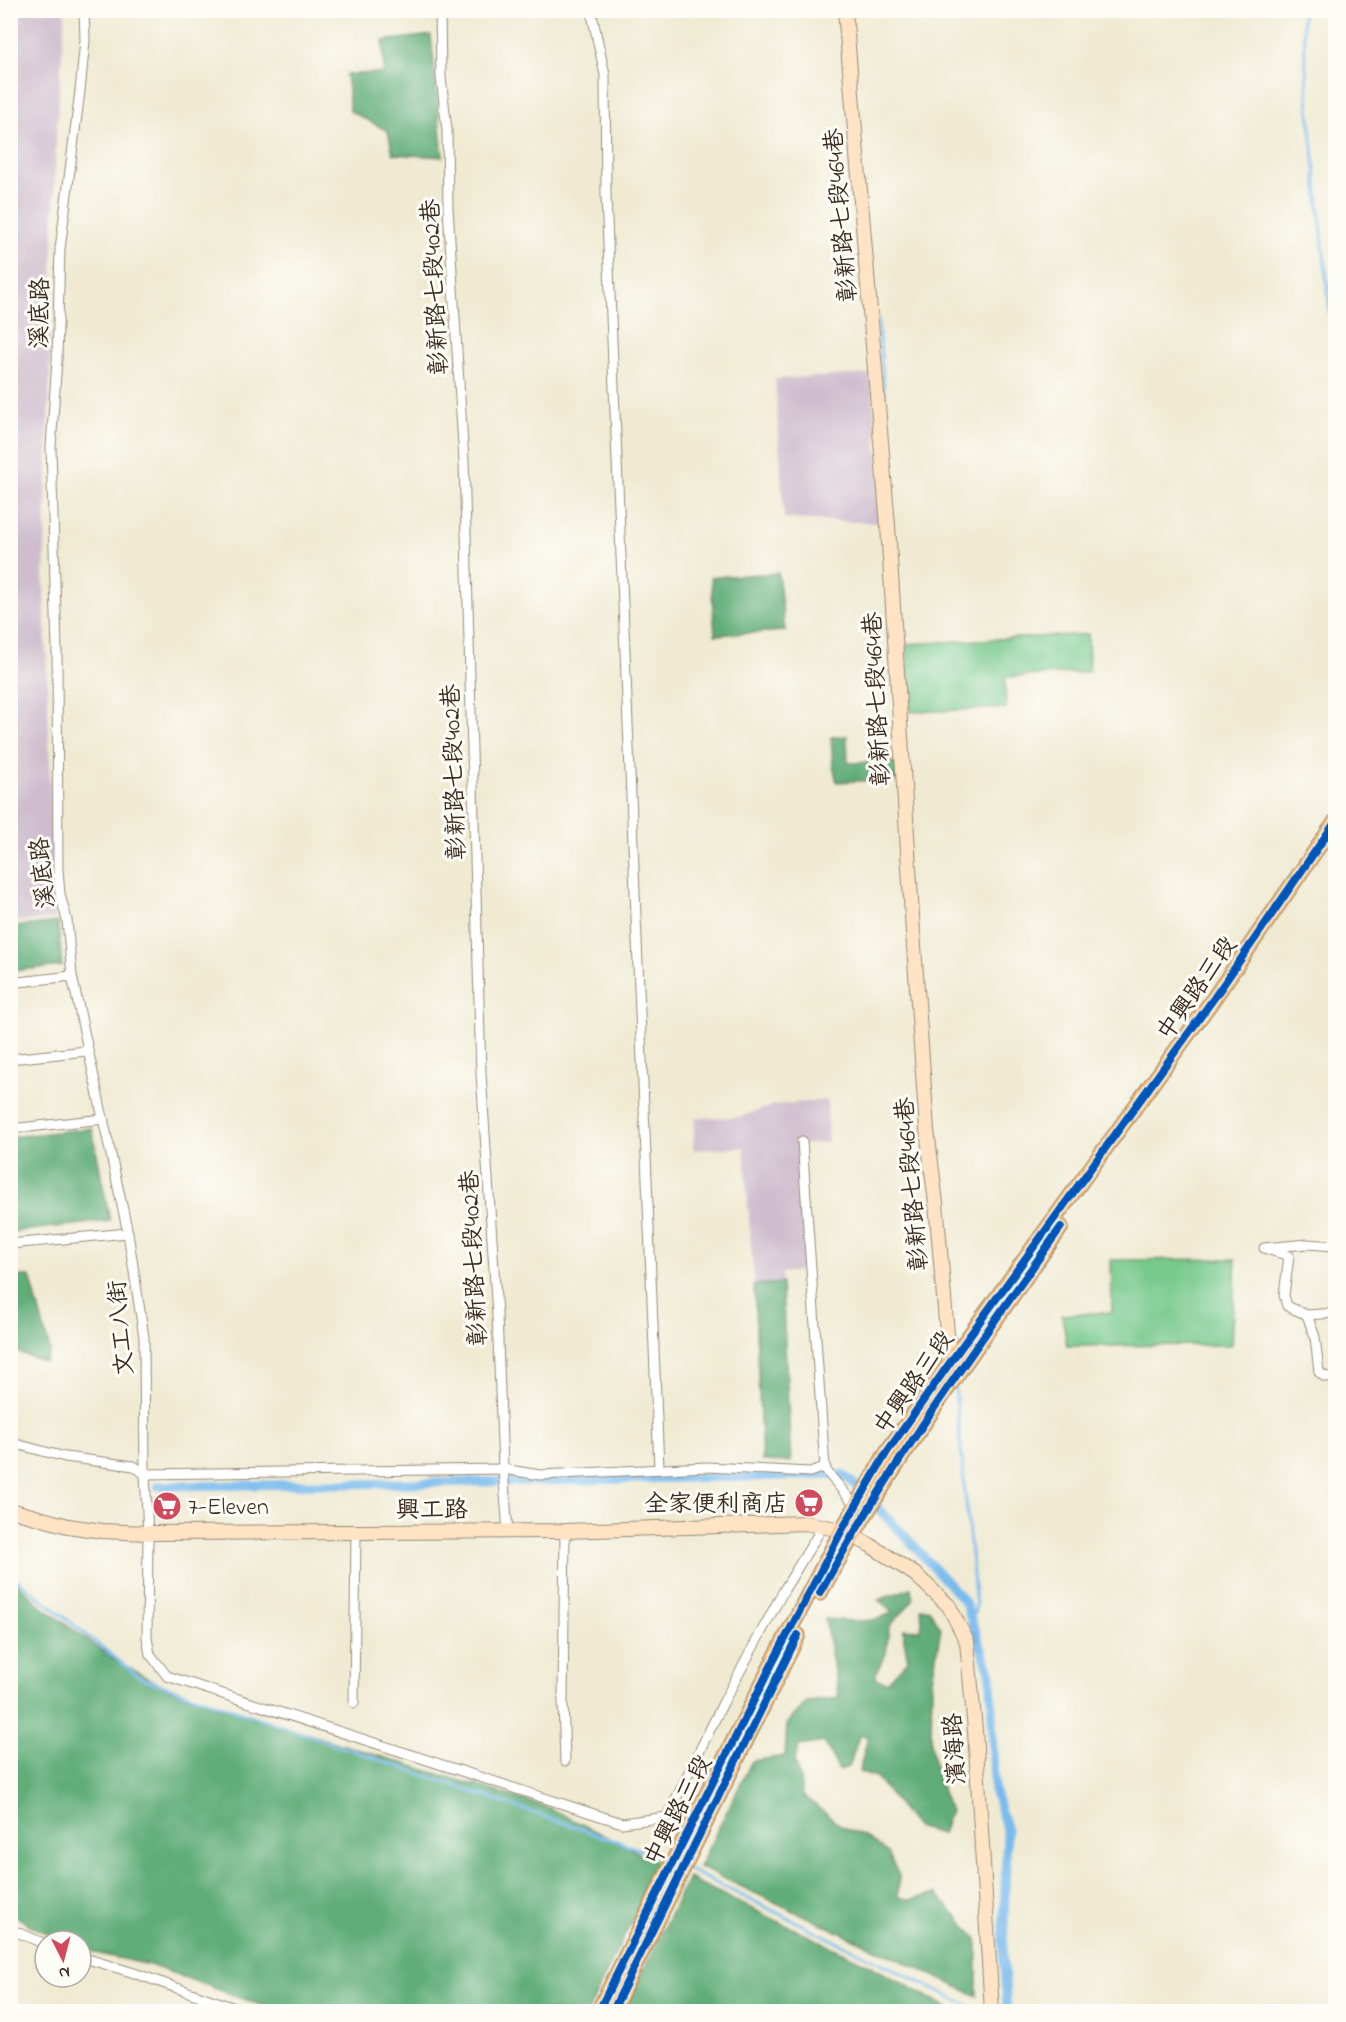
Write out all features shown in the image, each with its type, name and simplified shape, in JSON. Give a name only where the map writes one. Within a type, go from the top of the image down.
[{"type":"main road","name":"中興路三段","points":[[612,2012],[811,1610],[847,1533],[856,1507],[888,1452],[1214,998],[1335,822]]},
{"type":"main road","name":"中興路三段","points":[[856,1507],[951,1384],[1335,838]]},
{"type":"main road","name":"中興路三段","points":[[598,2012],[773,1662],[847,1533]]},
{"type":"street","name":"溪底路","points":[[72,976],[67,920],[60,894],[58,870],[57,650],[51,447],[57,360],[60,249],[80,91],[85,40],[84,10]]},
{"type":"street","name":"彰新路七段402巷","points":[[440,10],[441,77],[447,130],[448,208],[464,461],[481,1074],[497,1314],[503,1470],[508,1532]]},
{"type":"street","points":[[591,10],[605,75],[606,196],[659,1468]]},
{"type":"street","name":"彰新路七段464巷","points":[[845,10],[888,526],[926,1118],[936,1203],[951,1384]]},
{"type":"street","points":[[10,983],[72,976]]},
{"type":"street","name":"文工八街","points":[[72,976],[128,1233],[144,1337],[148,1533],[147,1638],[150,1654],[167,1676],[622,1823],[668,1817],[724,1701],[784,1590],[823,1526]]},
{"type":"street","points":[[10,1059],[87,1051]]},
{"type":"street","points":[[10,1129],[104,1119]]},
{"type":"street","points":[[802,1141],[827,1470],[856,1507]]},
{"type":"street","points":[[10,1244],[128,1233]]},
{"type":"street","points":[[1335,1246],[1307,1244],[1264,1248],[1289,1256],[1284,1295],[1287,1306],[1307,1316],[1335,1313]]},
{"type":"street","points":[[1307,1316],[1315,1336],[1319,1372],[1325,1377],[1335,1376]]},
{"type":"street","points":[[10,1441],[65,1457],[134,1466],[146,1474],[503,1470],[540,1476],[706,1467],[810,1472],[827,1470]]},
{"type":"street","name":"興工路","points":[[10,1510],[68,1526],[102,1531],[148,1533],[508,1532],[794,1523],[823,1526],[847,1533]]},
{"type":"street","points":[[565,1531],[563,1700],[565,1761]]},
{"type":"street","points":[[354,1703],[356,1532]]},
{"type":"street","name":"濱海路","points":[[847,1533],[916,1575],[936,1592],[949,1606],[967,1642],[975,1730],[992,2012]]},
{"type":"street","points":[[10,1929],[33,1939]]},
{"type":"street","points":[[93,1961],[246,2012]]},
{"type":"shaded area","points":[[11,11],[65,11],[56,137],[44,586],[55,919],[11,922]]},
{"type":"shaded area","points":[[871,374],[884,523],[784,519],[775,379]]},
{"type":"shaded area","points":[[827,1100],[828,1142],[799,1145],[806,1270],[782,1273],[782,1283],[754,1285],[744,1147],[693,1150],[695,1118],[741,1117],[773,1105]]},
{"type":"green space","points":[[431,35],[443,157],[393,154],[388,131],[350,111],[346,74],[384,73],[383,41]]},
{"type":"green space","points":[[778,573],[785,631],[715,635],[711,577]]},
{"type":"green space","points":[[1088,634],[1089,672],[1005,677],[1006,708],[911,712],[907,644]]},
{"type":"green space","points":[[847,736],[848,763],[897,762],[899,779],[837,782],[833,766],[831,737]]},
{"type":"green space","points":[[58,922],[62,966],[11,971],[11,927]]},
{"type":"green space","points":[[92,1128],[110,1221],[11,1232],[11,1137]]},
{"type":"green space","points":[[1236,1259],[1231,1345],[1067,1346],[1062,1315],[1112,1312],[1111,1260]]},
{"type":"green space","points":[[11,1276],[30,1276],[50,1351],[45,1362],[11,1350]]},
{"type":"green space","points":[[782,1283],[791,1462],[762,1461],[754,1285]]},
{"type":"green space","points":[[11,1577],[41,1606],[115,1660],[166,1688],[291,1729],[547,1807],[660,1863],[588,2011],[277,2011],[150,1965],[93,1951],[93,1929],[38,1929],[11,1913]]},
{"type":"green space","points":[[911,1588],[913,1600],[889,1627],[886,1653],[876,1673],[876,1679],[887,1682],[908,1660],[904,1629],[920,1630],[921,1608],[929,1609],[941,1628],[932,1680],[931,1745],[936,1773],[950,1811],[942,1834],[916,1827],[876,1777],[859,1772],[868,1736],[859,1736],[849,1767],[839,1770],[824,1742],[799,1746],[794,1761],[802,1795],[843,1827],[866,1837],[888,1853],[899,1876],[898,1897],[910,1900],[936,1893],[977,1939],[977,1996],[699,1867],[752,1761],[785,1756],[787,1723],[807,1702],[839,1698],[825,1619],[860,1621],[877,1619],[893,1611],[878,1600]]},
{"type":"green space","points":[[688,1878],[867,1964],[954,2011],[623,2011]]},
{"type":"waterway","points":[[1302,10],[1309,110],[1336,369]]},
{"type":"waterway","points":[[878,320],[890,469]]},
{"type":"waterway","points":[[933,1119],[934,1133]]},
{"type":"waterway","points":[[955,1388],[976,1606],[972,1622]]},
{"type":"waterway","points":[[158,1486],[842,1475],[850,1480],[907,1538],[965,1602],[991,1675],[994,1790],[1007,1830],[1003,1951],[1007,2012]]},
{"type":"waterway","points":[[10,1574],[139,1677],[667,1860]]},
{"type":"waterway","points":[[687,1869],[982,2012]]},
{"type":"cycle path","points":[[598,2012],[773,1662],[842,1530],[887,1452],[1214,998],[1336,821]]},
{"type":"cycle path","points":[[820,1593],[875,1498],[905,1452],[1061,1227]]},
{"type":"cycle path","points":[[612,2012],[798,1635]]},
{"type":"place","name":"全家便利商店","points":[[809,1503]]},
{"type":"place","name":"7-Eleven","points":[[167,1506]]}]
